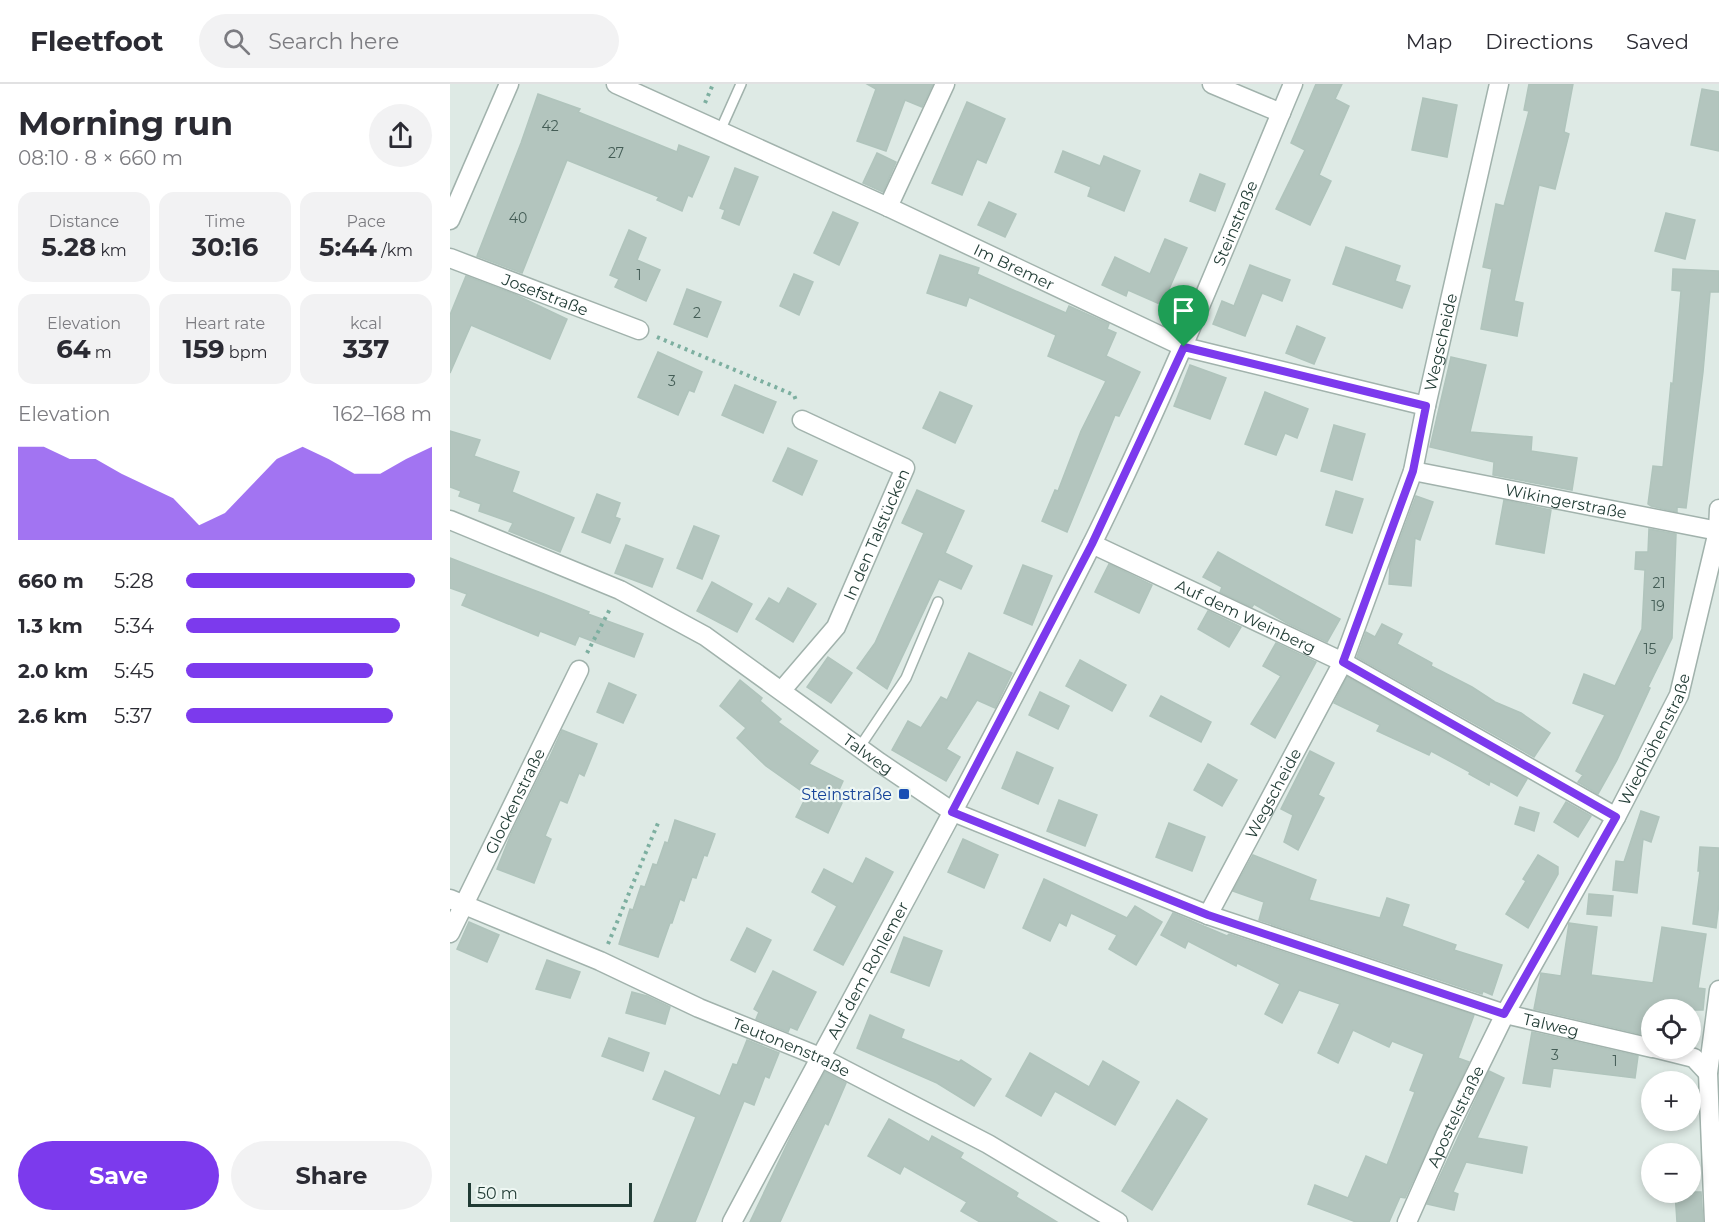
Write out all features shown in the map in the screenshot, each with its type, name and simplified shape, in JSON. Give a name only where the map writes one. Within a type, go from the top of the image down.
[{"type":"street","points":[[450,220],[509,84]]},
{"type":"street","name":"Im Bremer","points":[[616,84],[888,207],[1184,347],[1426,406]]},
{"type":"street","points":[[888,207],[945,84]]},
{"type":"street","points":[[1212,84],[1281,113]]},
{"type":"street","name":"Steinstraße","points":[[952,812],[1092,544],[1184,347],[1293,84]]},
{"type":"street","name":"Wegscheide","points":[[1208,915],[1343,662],[1413,471],[1499,84]]},
{"type":"street","name":"Josefstraße","points":[[450,258],[639,330]]},
{"type":"street","name":"In den Talstücken","points":[[782,690],[836,627],[904,468],[802,420]]},
{"type":"street","name":"Wikingerstraße","points":[[1413,471],[1719,532]]},
{"type":"street","name":"Wiedhöhenstraße","points":[[1504,1014],[1616,817],[1679,695],[1719,532],[1719,509]]},
{"type":"street","name":"Talweg","points":[[450,520],[620,590],[705,636],[859,748],[952,812],[1208,915],[1504,1014],[1641,1045]]},
{"type":"street","name":"Auf dem Weinberg","points":[[1092,544],[1343,662],[1616,817]]},
{"type":"street","name":"Glockenstraße","points":[[450,933],[456,902],[579,670]]},
{"type":"street","name":"Auf dem Rohlemer","points":[[732,1222],[952,812]]},
{"type":"street","name":"Teutonenstraße","points":[[456,902],[600,961],[699,1008],[820,1057],[988,1144],[1118,1222]]},
{"type":"street","points":[[1714,1222],[1708,1073],[1719,990]]},
{"type":"street","name":"Apostelstraße","points":[[1407,1222],[1446,1134],[1504,1014]]},
{"type":"street","name":"Talweg","points":[[1695,1059],[1708,1073]]},
{"type":"lane","points":[[720,131],[741,84]]},
{"type":"lane","points":[[859,748],[906,678],[938,602]]},
{"type":"path","points":[[639,330],[794,395],[802,420]]},
{"type":"path","points":[[579,670],[620,590]]},
{"type":"path","points":[[600,961],[658,823]]},
{"type":"building","points":[[867,84],[933,84],[922,107],[905,100],[886,151],[857,141],[876,89]]},
{"type":"building","points":[[1316,84],[1342,84],[1335,99],[1349,106],[1319,175],[1331,181],[1310,225],[1276,209],[1305,150],[1291,143]]},
{"type":"building","points":[[1529,84],[1573,84],[1564,132],[1569,134],[1555,189],[1539,185],[1514,301],[1523,303],[1517,336],[1481,329],[1492,269],[1483,267],[1496,204],[1504,206],[1529,111],[1524,110]]},
{"type":"building","points":[[1702,89],[1719,92],[1719,151],[1691,145]]},
{"type":"building","points":[[538,94],[580,109],[578,112],[677,152],[679,145],[709,157],[692,197],[688,195],[682,211],[657,200],[659,197],[567,160],[522,273],[477,256]]},
{"type":"building","points":[[1423,98],[1457,105],[1447,157],[1412,150]]},
{"type":"building","points":[[967,102],[1005,119],[986,163],[977,159],[962,195],[932,183]]},
{"type":"building","points":[[1063,151],[1100,166],[1104,156],[1140,171],[1124,211],[1088,196],[1091,187],[1055,172]]},
{"type":"building","points":[[877,153],[896,162],[883,192],[863,183]]},
{"type":"building","points":[[735,168],[758,177],[739,225],[722,218],[725,210],[720,208]]},
{"type":"building","points":[[1200,174],[1225,184],[1215,211],[1190,201]]},
{"type":"building","points":[[989,202],[1016,214],[1005,237],[978,225]]},
{"type":"building","points":[[833,212],[858,223],[839,265],[814,253]]},
{"type":"building","points":[[1666,213],[1695,220],[1685,259],[1655,251]]},
{"type":"building","points":[[629,230],[646,238],[637,260],[660,270],[646,301],[615,287],[619,279],[610,275]]},
{"type":"building","points":[[1165,239],[1187,248],[1162,305],[1128,290],[1126,296],[1102,285],[1115,257],[1150,274]]},
{"type":"building","points":[[1346,247],[1400,266],[1395,281],[1410,286],[1402,308],[1333,284]]},
{"type":"building","points":[[940,255],[979,268],[977,274],[1066,313],[1069,306],[1109,324],[1107,329],[1116,333],[1106,356],[1140,372],[1119,416],[1115,415],[1067,532],[1042,521],[1055,490],[1058,491],[1081,431],[1106,381],[1048,356],[1056,335],[969,297],[966,306],[927,293]]},
{"type":"building","points":[[1250,265],[1290,280],[1282,301],[1262,293],[1245,336],[1213,324],[1222,301],[1234,306]]},
{"type":"building","points":[[1673,269],[1719,271],[1719,292],[1710,292],[1703,372],[1686,508],[1677,507],[1677,512],[1648,504],[1653,466],[1663,467],[1671,383],[1673,384],[1681,291],[1672,290]]},
{"type":"building","points":[[794,274],[813,282],[799,315],[780,306]]},
{"type":"building","points":[[466,276],[514,294],[567,319],[550,359],[471,325],[450,373],[450,315]]},
{"type":"building","points":[[687,289],[721,302],[707,337],[674,324]]},
{"type":"building","points":[[1297,326],[1325,338],[1314,364],[1286,353]]},
{"type":"building","points":[[658,352],[702,372],[694,392],[689,390],[678,415],[638,397]]},
{"type":"building","points":[[1451,357],[1486,365],[1470,432],[1532,437],[1531,451],[1577,458],[1572,490],[1493,475],[1494,462],[1430,447]]},
{"type":"building","points":[[1190,365],[1226,378],[1210,419],[1174,406]]},
{"type":"building","points":[[735,385],[776,402],[763,433],[722,415]]},
{"type":"building","points":[[940,392],[972,406],[955,443],[923,428]]},
{"type":"building","points":[[1265,392],[1308,409],[1297,438],[1285,433],[1276,455],[1245,444]]},
{"type":"building","points":[[1334,425],[1365,434],[1352,480],[1321,471]]},
{"type":"building","points":[[450,431],[480,440],[474,456],[519,472],[512,492],[574,518],[560,552],[509,531],[513,523],[479,511],[481,504],[459,496],[461,491],[450,487]]},
{"type":"building","points":[[788,448],[817,461],[802,495],[773,481]]},
{"type":"building","points":[[917,490],[964,511],[945,553],[972,566],[961,589],[939,579],[887,689],[857,668],[875,643],[924,533],[902,523]]},
{"type":"building","points":[[1336,491],[1363,499],[1352,533],[1326,525]]},
{"type":"building","points":[[597,494],[620,503],[615,517],[620,519],[610,543],[582,532]]},
{"type":"building","points":[[1416,496],[1433,502],[1420,540],[1415,538],[1411,586],[1389,584],[1390,566]]},
{"type":"building","points":[[1504,500],[1551,510],[1544,553],[1496,544]]},
{"type":"building","points":[[694,526],[719,536],[702,579],[677,568]]},
{"type":"building","points":[[1649,529],[1676,534],[1672,638],[1617,760],[1598,794],[1578,782],[1583,775],[1576,771],[1605,715],[1573,703],[1584,674],[1615,686],[1642,629],[1645,570],[1635,569],[1636,552],[1648,552]]},
{"type":"building","points":[[626,545],[663,559],[652,587],[615,573]]},
{"type":"building","points":[[1218,552],[1340,619],[1327,642],[1254,604],[1252,607],[1220,592],[1222,587],[1203,577]]},
{"type":"building","points":[[450,558],[643,634],[634,657],[579,636],[575,645],[540,631],[538,636],[462,605],[467,594],[450,588]]},
{"type":"building","points":[[1109,564],[1152,585],[1139,613],[1095,592]]},
{"type":"building","points":[[1023,565],[1052,576],[1032,625],[1004,613]]},
{"type":"building","points":[[712,582],[752,604],[737,632],[697,611]]},
{"type":"building","points":[[788,588],[816,604],[793,642],[756,619],[769,598],[779,604]]},
{"type":"building","points":[[1208,611],[1241,627],[1229,647],[1198,629]]},
{"type":"building","points":[[1382,624],[1402,634],[1397,644],[1495,702],[1521,713],[1550,733],[1534,757],[1357,657],[1366,632],[1375,637]]},
{"type":"building","points":[[1276,643],[1316,662],[1275,738],[1251,724],[1281,676],[1263,666]]},
{"type":"building","points":[[969,653],[1012,673],[995,708],[977,700],[946,749],[960,757],[946,781],[892,750],[908,721],[921,728],[941,697],[947,700]]},
{"type":"building","points":[[828,657],[852,673],[831,703],[807,687]]},
{"type":"building","points":[[1080,660],[1126,685],[1112,711],[1066,686]]},
{"type":"building","points":[[1347,677],[1527,779],[1517,796],[1490,781],[1489,785],[1431,751],[1429,755],[1377,731],[1380,725],[1334,703]]},
{"type":"building","points":[[740,680],[762,698],[760,701],[781,719],[778,722],[818,751],[809,764],[843,781],[835,799],[842,803],[828,833],[796,817],[807,795],[766,766],[737,738],[746,728],[720,706]]},
{"type":"building","points":[[609,683],[636,695],[623,723],[597,712]]},
{"type":"building","points":[[1040,692],[1069,706],[1058,729],[1029,715]]},
{"type":"building","points":[[1161,696],[1211,722],[1201,742],[1150,716]]},
{"type":"building","points":[[562,730],[597,744],[584,776],[579,773],[567,803],[560,800],[545,836],[551,839],[534,883],[497,869],[511,834]]},
{"type":"building","points":[[1310,751],[1334,763],[1318,795],[1324,798],[1298,850],[1284,842],[1293,815],[1281,809]]},
{"type":"building","points":[[1017,752],[1053,768],[1038,804],[1002,788]]},
{"type":"building","points":[[1208,764],[1237,780],[1222,806],[1194,790]]},
{"type":"building","points":[[1059,800],[1097,815],[1085,846],[1047,831]]},
{"type":"building","points":[[1566,802],[1591,816],[1578,837],[1554,822]]},
{"type":"building","points":[[1520,807],[1539,813],[1534,831],[1515,824]]},
{"type":"building","points":[[1641,811],[1659,817],[1651,842],[1643,839],[1637,893],[1613,890],[1616,861],[1624,862]]},
{"type":"building","points":[[675,820],[715,834],[696,878],[692,877],[684,901],[680,899],[658,957],[619,944],[630,909],[633,910],[641,886],[645,887],[653,864],[657,865],[665,842],[668,843]]},
{"type":"building","points":[[1169,823],[1205,837],[1192,871],[1156,857]]},
{"type":"building","points":[[963,839],[998,855],[984,888],[948,872]]},
{"type":"building","points":[[1700,847],[1719,848],[1719,903],[1716,928],[1693,924],[1700,871],[1698,871]]},
{"type":"building","points":[[1253,855],[1316,880],[1309,900],[1380,918],[1387,898],[1409,905],[1402,926],[1456,945],[1454,950],[1502,965],[1492,995],[1483,991],[1482,994],[1259,920],[1264,902],[1233,891]]},
{"type":"building","points":[[1538,855],[1558,867],[1558,874],[1528,928],[1506,914],[1526,881],[1523,879]]},
{"type":"building","points":[[866,858],[893,872],[843,965],[814,950],[837,906],[812,892],[824,869],[853,884]]},
{"type":"building","points":[[1044,879],[1127,918],[1135,906],[1162,922],[1136,965],[1109,949],[1117,935],[1071,913],[1066,926],[1059,922],[1050,941],[1023,928]]},
{"type":"building","points":[[1589,894],[1613,896],[1611,916],[1587,914]]},
{"type":"building","points":[[1173,913],[1227,936],[1229,934],[1474,1015],[1458,1058],[1469,1062],[1405,1198],[1400,1197],[1389,1222],[1356,1222],[1308,1204],[1315,1185],[1348,1198],[1366,1156],[1387,1165],[1415,1092],[1410,1090],[1424,1054],[1392,1041],[1389,1047],[1353,1030],[1338,1063],[1318,1053],[1340,1004],[1299,990],[1282,1023],[1265,1014],[1280,984],[1237,963],[1236,966],[1188,941],[1185,948],[1161,935]]},
{"type":"building","points":[[469,922],[499,935],[487,962],[457,949]]},
{"type":"building","points":[[1569,923],[1597,927],[1591,975],[1653,983],[1662,927],[1706,934],[1698,988],[1705,989],[1703,1010],[1701,1010],[1701,999],[1641,999],[1641,1034],[1534,1009],[1541,973],[1561,976]]},
{"type":"building","points":[[747,928],[771,940],[755,972],[731,960]]},
{"type":"building","points":[[904,937],[942,951],[929,986],[891,972]]},
{"type":"building","points":[[547,960],[580,972],[570,998],[536,989]]},
{"type":"building","points":[[773,971],[816,992],[797,1030],[790,1027],[788,1032],[756,1019],[759,1012],[754,1009]]},
{"type":"building","points":[[632,992],[670,1007],[665,1024],[626,1013]]},
{"type":"building","points":[[870,1015],[904,1030],[901,1038],[959,1062],[961,1060],[991,1079],[974,1106],[937,1083],[857,1048]]},
{"type":"building","points":[[1532,1032],[1638,1056],[1635,1078],[1553,1068],[1550,1087],[1523,1083]]},
{"type":"building","points":[[609,1038],[649,1053],[643,1071],[602,1056]]},
{"type":"building","points":[[747,1040],[779,1053],[769,1078],[765,1076],[754,1105],[744,1101],[695,1222],[654,1222],[696,1117],[653,1099],[665,1071],[720,1096],[733,1064],[737,1065]]},
{"type":"building","points":[[1030,1053],[1089,1087],[1103,1061],[1139,1082],[1115,1125],[1055,1091],[1041,1116],[1006,1096]]},
{"type":"building","points":[[1489,1071],[1504,1078],[1477,1138],[1527,1147],[1522,1173],[1466,1162],[1453,1192],[1458,1194],[1454,1210],[1427,1204]]},
{"type":"building","points":[[825,1072],[846,1083],[828,1125],[825,1123],[780,1222],[750,1222],[791,1136]]},
{"type":"building","points":[[1177,1100],[1207,1119],[1152,1210],[1122,1191]]},
{"type":"building","points":[[889,1119],[929,1142],[932,1136],[963,1153],[960,1158],[1018,1193],[1016,1197],[1057,1222],[980,1222],[961,1211],[967,1202],[904,1166],[900,1174],[868,1156]]},
{"type":"building","points":[[1701,1192],[1703,1222],[1677,1222],[1676,1203],[1701,1203]]},
{"type":"place","name":"Steinstraße","points":[[904,794]]},
{"type":"route","points":[[1184,347],[1426,406],[1413,471],[1343,662],[1616,817],[1504,1014],[1208,915],[952,812],[1092,544],[1184,347]]}]
